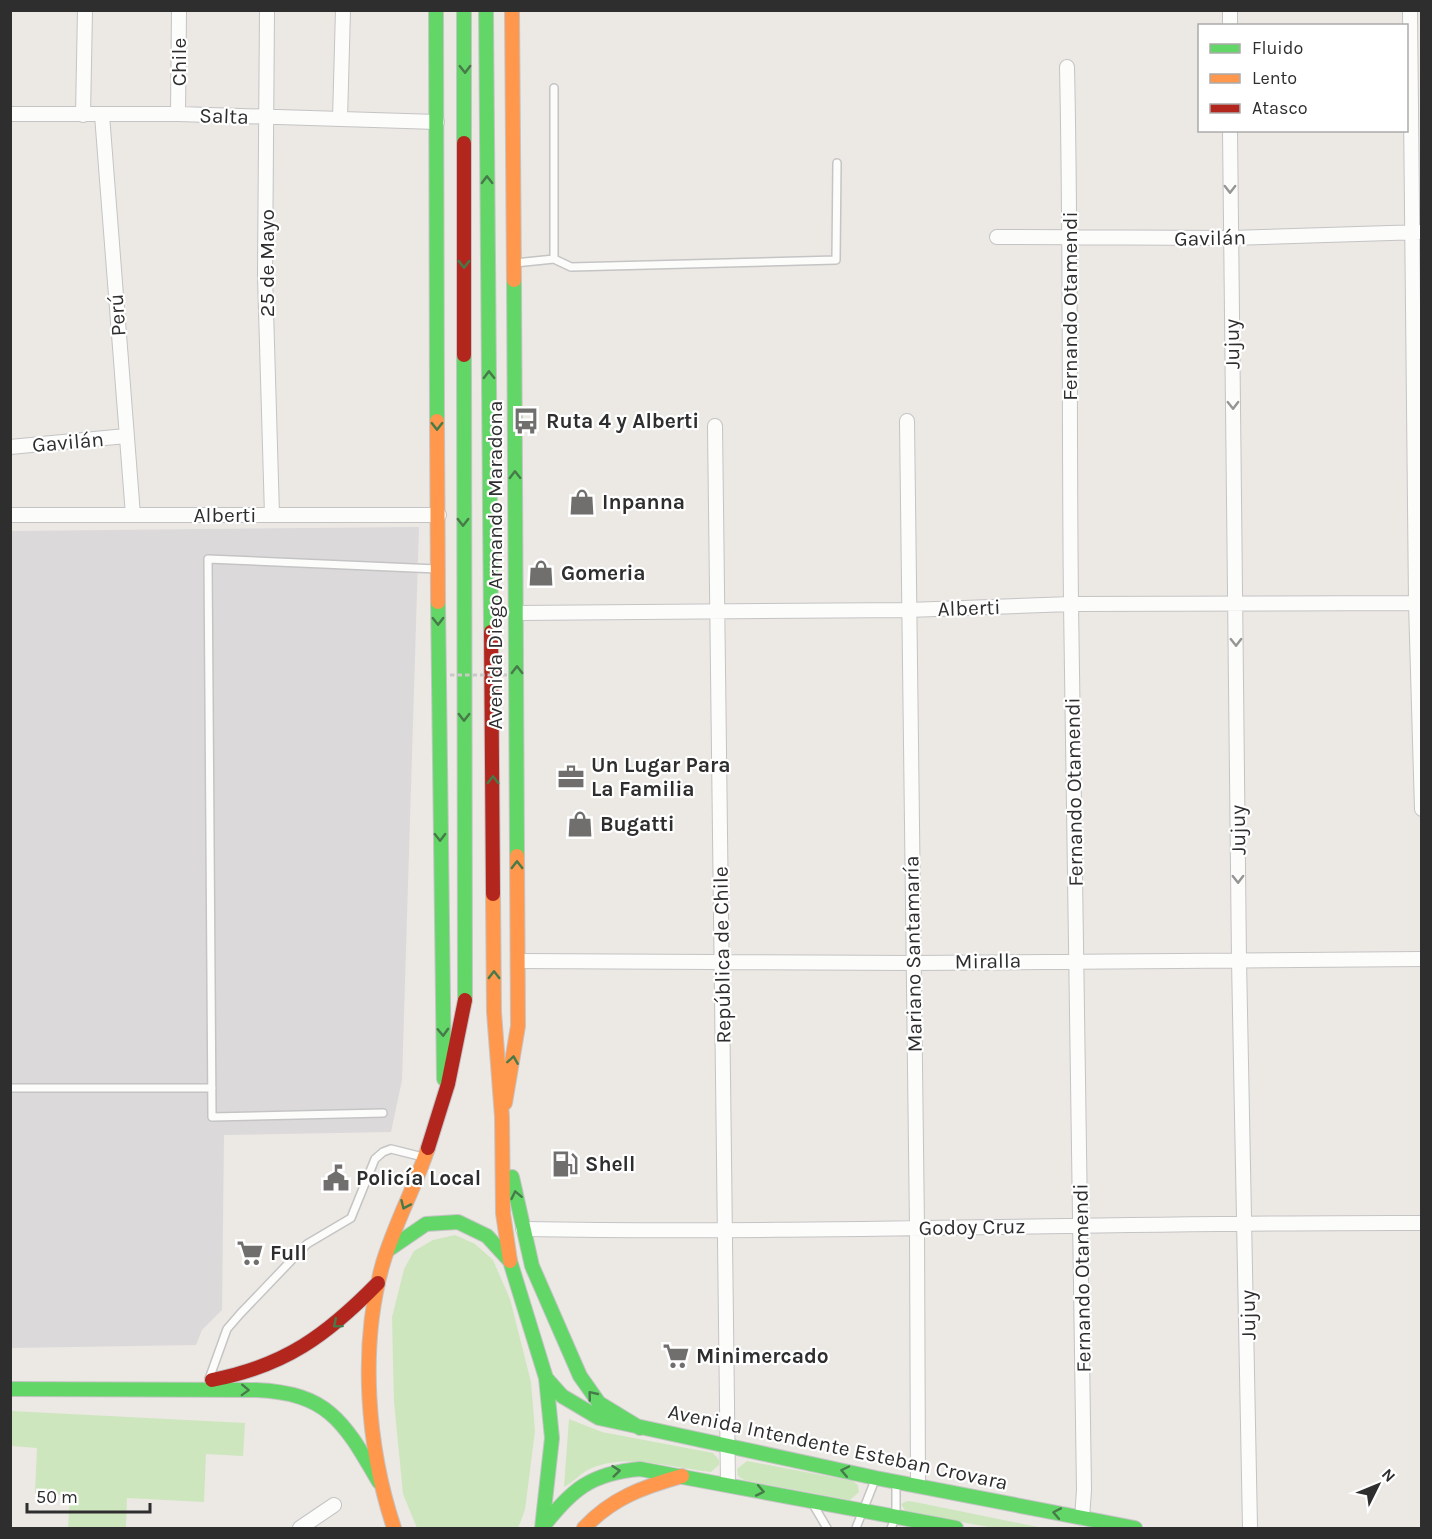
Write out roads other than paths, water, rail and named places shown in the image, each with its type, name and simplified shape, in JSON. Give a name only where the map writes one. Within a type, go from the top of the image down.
[{"type":"main road","name":"Avenida Diego Armando Maradona","points":[[436,10],[438,569],[445,1090]]},
{"type":"main road","name":"Avenida Diego Armando Maradona","points":[[378,1282],[388,1250],[425,1157],[445,1090],[465,1005],[462,510],[464,10]]},
{"type":"main road","name":"Avenida Diego Armando Maradona","points":[[486,10],[494,1012],[502,1117],[503,1213],[510,1261],[546,1378],[552,1438],[542,1528]]},
{"type":"main road","name":"Avenida Diego Armando Maradona","points":[[502,1117],[518,1026],[512,10]]},
{"type":"main road","points":[[502,1132],[523,1229],[537,1279],[580,1376],[599,1403],[640,1428]]},
{"type":"main road","points":[[388,1250],[426,1224],[458,1222],[487,1236],[510,1261]]},
{"type":"main road","points":[[165,1388],[236,1377],[265,1368],[294,1354],[322,1337],[344,1319],[378,1282]]},
{"type":"main road","points":[[378,1282],[372,1372],[380,1484],[394,1528]]},
{"type":"main road","name":"Avenida Intendente Esteban Crovara","points":[[546,1378],[562,1396],[582,1410],[599,1418],[876,1478],[1135,1528]]},
{"type":"main road","points":[[10,1389],[165,1388],[283,1391],[314,1401],[347,1431],[380,1484]]},
{"type":"main road","points":[[542,1528],[566,1500],[586,1482],[603,1473],[640,1469],[864,1511],[894,1523],[956,1528]]},
{"type":"main road","points":[[585,1528],[598,1512],[620,1495],[682,1476]]},
{"type":"street","points":[[83,115],[85,10]]},
{"type":"street","name":"Chile","points":[[178,114],[179,10]]},
{"type":"street","name":"25 de Mayo","points":[[267,10],[268,117],[265,276],[272,515]]},
{"type":"street","points":[[340,119],[343,10]]},
{"type":"street","points":[[1410,10],[1418,232],[1422,808]]},
{"type":"street","name":"Fernando Otamendi","points":[[1067,67],[1071,238],[1071,604],[1082,1225],[1084,1490],[1082,1518]]},
{"type":"street","name":"Salta","points":[[10,114],[178,114],[437,122]]},
{"type":"street","name":"Perú","points":[[102,115],[133,515]]},
{"type":"street","name":"Jujuy","points":[[1230,132],[1239,960],[1246,1222],[1250,1528]]},
{"type":"street","name":"Gavilán","points":[[998,237],[1230,238],[1418,232]]},
{"type":"street","name":"Mariano Santamaría","points":[[907,421],[918,1228],[918,1486]]},
{"type":"street","name":"República de Chile","points":[[715,426],[728,1485]]},
{"type":"street","name":"Gavilán","points":[[10,447],[126,436]]},
{"type":"street","name":"Alberti","points":[[10,515],[439,516]]},
{"type":"street","name":"Alberti","points":[[516,613],[908,610],[1071,604],[1419,603]]},
{"type":"street","name":"Miralla","points":[[518,961],[913,963],[1422,959]]},
{"type":"street","name":"Godoy Cruz","points":[[523,1229],[724,1232],[1246,1222],[1422,1223]]},
{"type":"street","points":[[300,1528],[334,1505]]},
{"type":"lane","points":[[554,88],[554,259]]},
{"type":"lane","points":[[515,263],[554,259],[571,267],[836,260],[837,163]]},
{"type":"lane","points":[[383,1113],[212,1117],[208,559],[438,569]]},
{"type":"lane","points":[[10,1088],[212,1088]]},
{"type":"lane","points":[[208,1381],[227,1329],[307,1244],[351,1218],[375,1159],[391,1149],[425,1157]]},
{"type":"lane","points":[[856,1528],[876,1478]]},
{"type":"lane","points":[[894,1523],[896,1482]]},
{"type":"lane","points":[[811,1501],[827,1528]]},
{"type":"place","name":"Ruta 4 y Alberti","points":[[526,421]]},
{"type":"place","name":"Inpanna","points":[[582,502]]},
{"type":"place","name":"Gomeria","points":[[541,573]]},
{"type":"place","name":"Un Lugar Para La Familia","points":[[571,777]]},
{"type":"place","name":"Bugatti","points":[[580,824]]},
{"type":"place","name":"Shell","points":[[565,1164]]},
{"type":"place","name":"Policía Local","points":[[336,1178]]},
{"type":"place","name":"Full","points":[[250,1253]]},
{"type":"place","name":"Minimercado","points":[[676,1356]]}]
